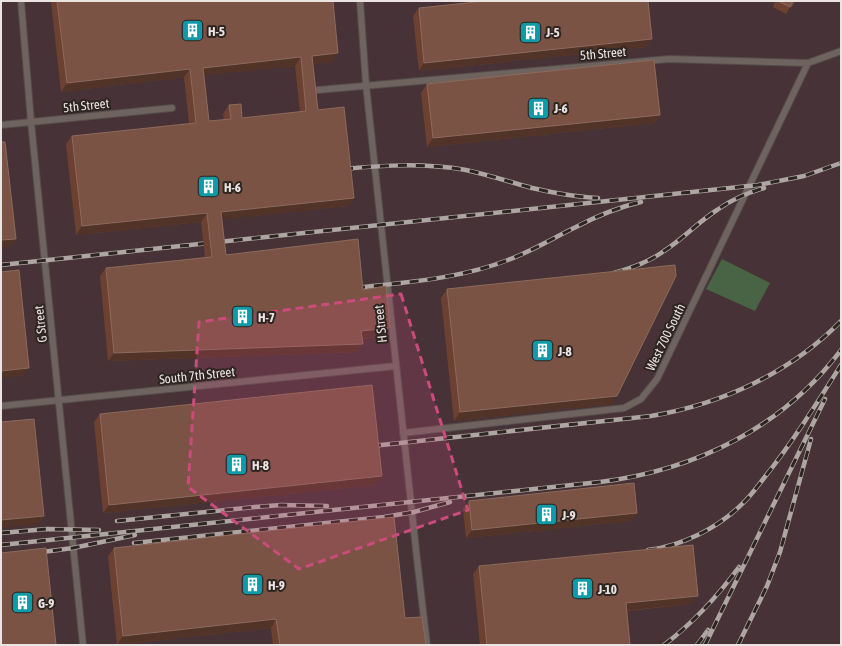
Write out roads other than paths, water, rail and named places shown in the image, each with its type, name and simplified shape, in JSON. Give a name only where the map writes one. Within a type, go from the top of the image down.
[{"type":"lane","name":"G Street","points":[[21,1],[30,122],[83,645]]},
{"type":"lane","name":"H Street","points":[[360,1],[366,85],[427,645]]},
{"type":"lane","name":"5th Street","points":[[318,90],[669,59],[808,63],[841,50]]},
{"type":"lane","name":"West 700 South","points":[[403,433],[624,408],[641,399],[657,378],[808,63]]},
{"type":"lane","name":"5th Street","points":[[1,125],[172,108]]},
{"type":"lane","name":"South 7th Street","points":[[1,406],[396,366]]},
{"type":"railway","points":[[1,265],[758,185],[804,176],[841,163]]},
{"type":"railway","points":[[344,169],[405,165],[435,166],[475,172],[548,192],[598,198]]},
{"type":"railway","points":[[614,273],[634,267],[658,255],[722,206],[739,197],[764,188]]},
{"type":"railway","points":[[356,288],[414,282],[471,272],[526,253],[584,223],[625,206],[641,202]]},
{"type":"railway","points":[[372,446],[651,416],[677,411],[754,384],[800,356],[821,340],[841,321]]},
{"type":"railway","points":[[1,545],[600,482],[635,476],[670,467],[703,456],[734,441],[764,423],[792,402],[818,378],[841,350]]},
{"type":"railway","points":[[648,550],[661,548],[686,540],[711,528],[722,521],[745,501],[804,423],[841,365]]},
{"type":"railway","points":[[705,645],[825,399]]},
{"type":"railway","points":[[738,645],[767,586],[780,552],[811,439]]},
{"type":"railway","points":[[134,543],[384,517],[414,512],[450,502]]},
{"type":"railway","points":[[117,521],[281,505],[327,506]]},
{"type":"railway","points":[[1,533],[47,529],[99,530]]},
{"type":"railway","points":[[35,553],[73,548],[135,535]]},
{"type":"railway","points":[[664,645],[685,628],[704,609],[739,567]]},
{"type":"railway","points":[[697,645],[708,630]]},
{"type":"place","name":"H-5","points":[[192,31]]},
{"type":"place","name":"J-5","points":[[530,32]]},
{"type":"place","name":"J-6","points":[[538,108]]},
{"type":"place","name":"H-6","points":[[209,187]]},
{"type":"place","name":"H-7","points":[[243,317]]},
{"type":"place","name":"J-8","points":[[542,351]]},
{"type":"place","name":"H-8","points":[[236,465]]},
{"type":"place","name":"J-9","points":[[547,515]]},
{"type":"place","name":"H-9","points":[[253,585]]},
{"type":"place","name":"J-10","points":[[583,589]]},
{"type":"place","name":"G-9","points":[[23,603]]}]
